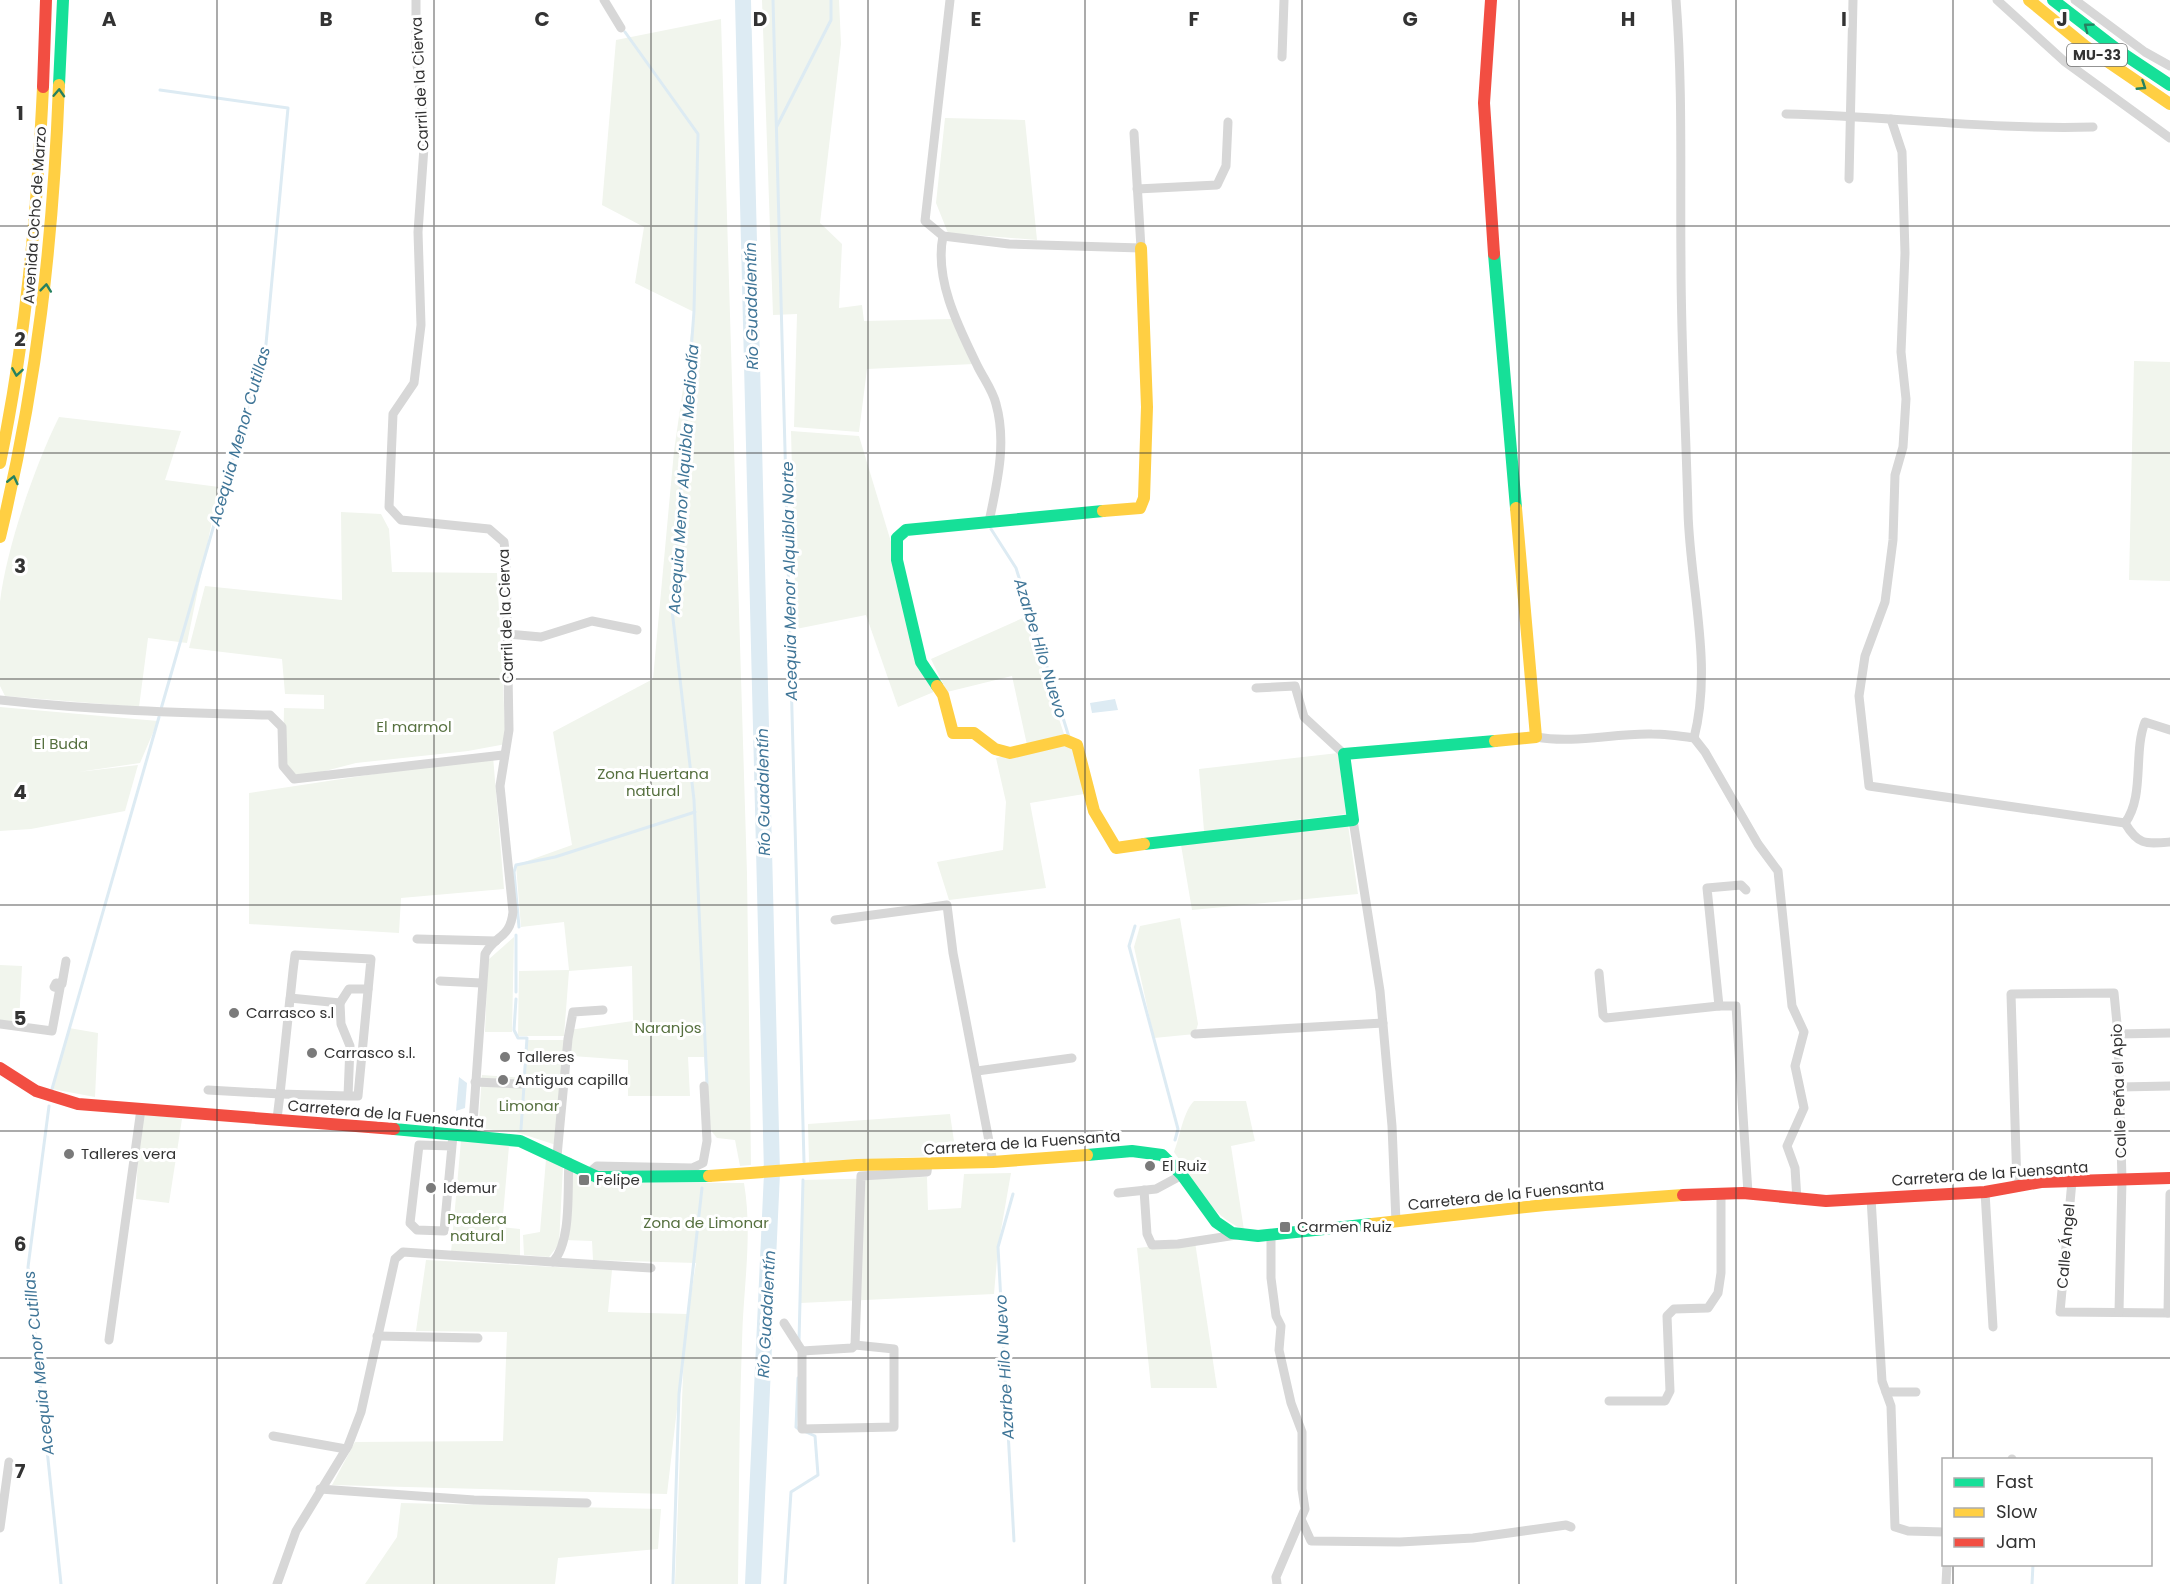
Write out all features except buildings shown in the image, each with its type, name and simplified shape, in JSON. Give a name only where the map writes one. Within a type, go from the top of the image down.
[{"type":"main road","name":"Avenida Ocho de Marzo","points":[[0,463],[20,352],[33,248],[46,0]]},
{"type":"main road","name":"Avenida Ocho de Marzo","points":[[0,537],[30,399],[44,304],[52,208],[63,0]]},
{"type":"main road","points":[[1141,248],[1147,407],[1144,498],[1140,508],[906,530],[897,538],[897,560],[921,662],[943,695],[953,734],[974,733],[995,749],[1010,753],[1065,740],[1077,745],[1094,811],[1116,848],[1233,832],[1353,820],[1344,754],[1536,737],[1486,167],[1484,103],[1491,0]]},
{"type":"main road","name":"MU-33","points":[[2029,0],[2110,64],[2170,104]]},
{"type":"main road","name":"MU-33","points":[[2053,0],[2119,51],[2170,85]]},
{"type":"main road","name":"Carretera de la Fuensanta","points":[[0,1068],[11,1078],[43,1096],[78,1104],[277,1119],[453,1140],[472,1137],[520,1141],[597,1176],[732,1176],[856,1165],[993,1162],[1132,1151],[1162,1155],[1182,1175],[1216,1222],[1232,1233],[1242,1234],[1271,1235],[1545,1205],[1721,1193],[1748,1193],[1797,1200],[1871,1198],[1985,1192],[2017,1186],[2072,1181],[2170,1178]]},
{"type":"street","name":"Carril de la Cierva","points":[[416,0],[416,56],[425,133],[418,232],[421,325],[414,383],[393,414],[389,507],[401,519],[489,529],[504,542],[509,730],[503,755],[500,786],[513,912],[512,925],[506,935],[496,941],[484,954],[472,1137]]},
{"type":"street","points":[[604,0],[621,28]]},
{"type":"street","points":[[950,0],[925,221],[943,236],[1009,244],[1141,248],[1134,133]]},
{"type":"street","points":[[1282,57],[1284,0]]},
{"type":"street","points":[[1676,0],[1681,120],[1681,265],[1688,517],[1700,620],[1700,716],[1694,738]]},
{"type":"street","points":[[1849,178],[1853,0]]},
{"type":"street","points":[[1997,0],[2064,61],[2170,138]]},
{"type":"street","points":[[2075,0],[2145,52],[2170,66]]},
{"type":"street","points":[[1786,114],[1850,115],[2032,129],[2093,127]]},
{"type":"street","points":[[1891,119],[1902,152],[1905,253],[1901,352],[1906,399],[1903,447],[1895,475],[1893,540],[1885,602],[1865,656],[1859,696],[1869,786],[2125,823]]},
{"type":"street","points":[[1137,189],[1217,185],[1226,166],[1228,122]]},
{"type":"street","points":[[943,236],[941,246],[948,298],[996,402],[1001,433],[999,474],[989,522]]},
{"type":"street","points":[[507,634],[541,637],[592,621],[637,630]]},
{"type":"street","points":[[1256,688],[1295,686],[1304,717],[1344,754]]},
{"type":"street","points":[[0,700],[72,708],[157,713],[270,714],[282,727],[283,766],[294,779],[503,755]]},
{"type":"street","points":[[2125,823],[2133,812],[2139,738],[2145,722],[2170,730]]},
{"type":"street","points":[[1536,737],[1553,740],[1581,740],[1651,734],[1694,738],[1705,752],[1758,844],[1778,871],[1792,1006],[1804,1032],[1795,1066],[1804,1107],[1787,1146],[1795,1168],[1797,1200]]},
{"type":"street","points":[[1353,820],[1383,1023],[1392,1126],[1396,1222]]},
{"type":"street","points":[[2125,823],[2133,837],[2146,844],[2170,842]]},
{"type":"street","points":[[1719,1006],[1707,888],[1741,885],[1746,891]]},
{"type":"street","points":[[836,920],[947,905],[993,1162]]},
{"type":"street","points":[[417,939],[496,941]]},
{"type":"street","points":[[208,1090],[280,1094],[358,1096],[370,959],[295,956],[280,1094],[277,1119]]},
{"type":"street","points":[[0,1024],[52,1031],[60,988],[54,987],[56,983],[62,984],[66,961]]},
{"type":"street","points":[[1599,973],[1603,1015],[1606,1018],[1736,1006],[1748,1193]]},
{"type":"street","points":[[440,981],[481,983]]},
{"type":"street","points":[[348,1096],[350,1046],[341,1024],[340,1003],[349,989],[368,990]]},
{"type":"street","name":"Calle Peña el Apio","points":[[2017,1186],[2011,994],[2114,993],[2118,1034],[2122,1180],[2119,1312]]},
{"type":"street","points":[[280,1094],[290,998],[340,1003]]},
{"type":"street","points":[[557,1156],[568,1039],[573,1012],[603,1010]]},
{"type":"street","points":[[1195,1034],[1383,1023]]},
{"type":"street","points":[[2118,1034],[2170,1033]]},
{"type":"street","points":[[976,1071],[1072,1058]]},
{"type":"street","points":[[475,1082],[521,1084]]},
{"type":"street","points":[[589,1173],[597,1166],[692,1168],[703,1163],[707,1141],[704,1086]]},
{"type":"street","points":[[2120,1087],[2170,1086]]},
{"type":"street","points":[[109,1340],[141,1109]]},
{"type":"street","points":[[453,1140],[444,1231],[417,1230],[410,1223],[419,1145],[453,1140]]},
{"type":"street","points":[[553,1262],[560,1254],[565,1238],[568,1162]]},
{"type":"street","points":[[855,1345],[861,1176],[927,1172],[928,1164]]},
{"type":"street","points":[[1118,1193],[1156,1189],[1182,1175]]},
{"type":"street","name":"Calle Ángel","points":[[2072,1181],[2060,1312],[2119,1312]]},
{"type":"street","points":[[1144,1190],[1147,1234],[1152,1245],[1178,1245],[1242,1234]]},
{"type":"street","points":[[1985,1192],[1993,1327]]},
{"type":"street","points":[[1609,1401],[1665,1401],[1670,1390],[1667,1316],[1674,1309],[1708,1308],[1718,1293],[1721,1273],[1721,1193]]},
{"type":"street","points":[[2119,1312],[2169,1313],[2170,1194]]},
{"type":"street","points":[[1871,1198],[1882,1381],[1891,1406],[1895,1527],[1908,1531],[1942,1532]]},
{"type":"street","points":[[1271,1235],[1271,1278],[1276,1316],[1281,1326],[1279,1350],[1291,1403],[1302,1432],[1302,1489],[1305,1509],[1276,1577],[1277,1584]]},
{"type":"street","points":[[277,1584],[296,1531],[346,1449],[361,1412],[395,1258],[403,1252],[651,1268]]},
{"type":"street","points":[[784,1323],[802,1351],[802,1429],[894,1427],[894,1349],[855,1345],[852,1348],[802,1351]]},
{"type":"street","points":[[377,1336],[478,1338]]},
{"type":"street","points":[[1886,1392],[1916,1392]]},
{"type":"street","points":[[273,1436],[346,1449]]},
{"type":"street","points":[[0,1528],[9,1462]]},
{"type":"street","points":[[320,1489],[474,1500],[587,1503]]},
{"type":"street","points":[[1301,1519],[1311,1541],[1411,1542],[1473,1538],[1566,1525],[1571,1527]]},
{"type":"street","points":[[1946,1584],[1947,1566]]},
{"type":"green space","points":[[762,0],[839,0],[841,44],[820,223],[842,244],[839,308],[862,305],[864,321],[952,319],[974,364],[867,369],[859,432],[794,427],[797,314],[773,315]]},
{"type":"green space","name":"Zona Huertana natural","points":[[721,19],[747,874],[751,1165],[740,1166],[735,1140],[717,1138],[709,1128],[704,1057],[688,1057],[690,1096],[628,1096],[628,1060],[572,1056],[569,1030],[633,1021],[632,966],[569,971],[564,1036],[518,1036],[519,971],[569,970],[564,922],[521,927],[516,865],[572,845],[553,732],[653,679],[674,451],[694,312],[635,283],[644,227],[602,205],[616,40]]},
{"type":"green space","points":[[945,118],[1025,120],[1037,240],[948,233],[936,203]]},
{"type":"green space","points":[[2134,361],[2170,362],[2170,581],[2129,580]]},
{"type":"green space","points":[[59,417],[181,431],[165,480],[219,487],[187,643],[148,638],[139,707],[5,696],[0,686],[0,602],[8,557],[31,483]]},
{"type":"green space","points":[[791,431],[859,436],[936,691],[898,707],[866,615],[796,629]]},
{"type":"green space","name":"El marmol","points":[[341,512],[381,514],[389,529],[392,572],[497,573],[506,744],[468,751],[356,763],[294,779],[283,760],[284,708],[324,709],[324,695],[285,694],[282,659],[189,648],[205,586],[342,600]]},
{"type":"green space","points":[[1025,617],[1064,734],[1027,745],[1012,676],[947,692],[931,659]]},
{"type":"green space","name":"El Buda","points":[[0,707],[158,721],[140,763],[78,772],[138,765],[125,811],[31,829],[0,831]]},
{"type":"green space","points":[[1065,740],[1077,745],[1090,793],[1030,803],[1046,888],[949,900],[937,862],[1003,850],[1006,802],[996,758]]},
{"type":"green space","points":[[1338,753],[1346,814],[1204,831],[1199,769]]},
{"type":"green space","points":[[493,756],[504,889],[401,898],[399,933],[249,924],[249,793]]},
{"type":"green space","points":[[1348,825],[1358,894],[1192,910],[1181,845]]},
{"type":"green space","points":[[1180,918],[1198,1024],[1195,1034],[1154,1038],[1134,947],[1140,926]]},
{"type":"green space","points":[[514,937],[512,1032],[485,1032],[488,960]]},
{"type":"green space","points":[[0,965],[22,966],[19,1023],[0,1021]]},
{"type":"green space","points":[[69,1028],[98,1033],[95,1097],[52,1089]]},
{"type":"green space","name":"Limonar","points":[[527,1040],[564,1040],[556,1145],[516,1132],[484,1129],[479,1119],[482,1075],[524,1078]]},
{"type":"green space","points":[[1194,1101],[1246,1101],[1255,1141],[1231,1146],[1244,1230],[1212,1206],[1174,1152],[1184,1118]]},
{"type":"green space","points":[[140,1113],[182,1119],[169,1203],[136,1199]]},
{"type":"green space","points":[[950,1114],[956,1155],[809,1162],[808,1124]]},
{"type":"green space","name":"Pradera natural","points":[[461,1141],[494,1142],[509,1146],[502,1227],[520,1229],[520,1256],[451,1252]]},
{"type":"green space","points":[[546,1159],[563,1166],[559,1244],[549,1257],[524,1255],[523,1235],[540,1232]]},
{"type":"green space","name":"Zona de Limonar","points":[[573,1173],[600,1182],[744,1183],[748,1243],[741,1372],[738,1584],[675,1584],[684,1349],[667,1494],[332,1485],[355,1442],[503,1441],[507,1332],[416,1331],[426,1260],[612,1270],[608,1312],[688,1314],[696,1263],[593,1260],[592,1241],[564,1240]]},
{"type":"green space","points":[[1011,1173],[998,1247],[994,1294],[800,1303],[803,1180],[927,1177],[928,1210],[961,1208],[964,1174]]},
{"type":"green space","points":[[1195,1242],[1217,1388],[1151,1388],[1137,1248]]},
{"type":"green space","points":[[401,1503],[661,1509],[658,1549],[558,1558],[555,1584],[365,1584],[397,1537]]},
{"type":"shaded area","points":[[1115,699],[1118,710],[1092,713],[1090,703]]},
{"type":"shaded area","points":[[459,1077],[467,1083],[465,1108],[456,1111]]},
{"type":"waterway","name":"Río Guadalentín","points":[[743,0],[772,1173],[753,1584]]},
{"type":"waterway","name":"Acequia Menor Alquibla Norte","points":[[773,0],[804,1162]]},
{"type":"waterway","points":[[777,126],[831,20],[831,0]]},
{"type":"waterway","name":"Acequia Menor Alquibla Mediodía","points":[[625,32],[698,134],[694,311],[672,610],[694,800],[707,1084]]},
{"type":"waterway","name":"Acequia Menor Cutillas","points":[[160,90],[288,108],[266,344],[161,709]]},
{"type":"waterway","name":"Azarbe Hilo Nuevo","points":[[991,529],[1016,568],[1069,737]]},
{"type":"waterway","name":"Acequia Menor Cutillas","points":[[52,1089],[159,717]]},
{"type":"waterway","points":[[519,927],[514,872],[516,865],[555,857],[695,812]]},
{"type":"waterway","name":"Azarbe Hilo Nuevo","points":[[1135,926],[1129,946],[1178,1129],[1175,1140]]},
{"type":"waterway","points":[[516,935],[516,992]]},
{"type":"waterway","points":[[516,999],[514,1030],[518,1038],[527,1038],[524,1082]]},
{"type":"waterway","points":[[521,1129],[524,1086]]},
{"type":"waterway","name":"Acequia Menor Cutillas","points":[[49,1106],[28,1267],[61,1584]]},
{"type":"waterway","name":"Acequia Menor Alquibla Norte","points":[[799,1341],[803,1180]]},
{"type":"waterway","name":"Acequia Menor Alquibla Mediodía","points":[[673,1584],[679,1394],[702,1188]]},
{"type":"waterway","name":"Azarbe Hilo Nuevo","points":[[1013,1194],[998,1247],[1014,1541]]},
{"type":"waterway","name":"Acequia Menor Alquibla Norte","points":[[798,1378],[796,1427],[800,1430]]},
{"type":"waterway","name":"Acequia Menor Alquibla Norte","points":[[785,1584],[791,1492],[818,1475],[815,1436],[806,1432]]},
{"type":"waterway","points":[[2032,1584],[2033,1566]]},
{"type":"traffic: fast","points":[[59,85],[63,0]]},
{"type":"traffic: fast","points":[[2053,0],[2119,51],[2170,85]]},
{"type":"traffic: fast","points":[[1494,254],[1516,508]]},
{"type":"traffic: fast","points":[[937,686],[921,662],[897,560],[897,538],[906,530],[1103,511]]},
{"type":"traffic: fast","points":[[1144,844],[1353,820],[1344,754],[1495,741]]},
{"type":"traffic: fast","points":[[394,1129],[520,1141],[597,1177],[709,1176]]},
{"type":"traffic: fast","points":[[1087,1155],[1132,1151],[1162,1155],[1182,1175],[1216,1222],[1232,1233],[1258,1236],[1372,1224]]},
{"type":"traffic: slow","points":[[2029,0],[2085,46],[2170,104]]},
{"type":"traffic: slow","points":[[0,537],[24,424],[41,312],[52,201],[59,85]]},
{"type":"traffic: slow","points":[[0,463],[17,369],[29,275],[43,87]]},
{"type":"traffic: slow","points":[[1103,511],[1140,508],[1144,498],[1147,407],[1141,248]]},
{"type":"traffic: slow","points":[[1495,741],[1536,737],[1516,508]]},
{"type":"traffic: slow","points":[[937,686],[943,695],[953,733],[974,733],[995,749],[1010,753],[1065,740],[1077,745],[1094,811],[1116,848],[1144,844]]},
{"type":"traffic: slow","points":[[709,1176],[857,1165],[993,1162],[1087,1155]]},
{"type":"traffic: slow","points":[[1372,1224],[1545,1205],[1683,1195]]},
{"type":"traffic: jam","points":[[43,87],[46,0]]},
{"type":"traffic: jam","points":[[1491,0],[1484,103],[1494,254]]},
{"type":"traffic: jam","points":[[0,1068],[36,1091],[78,1104],[394,1129]]},
{"type":"traffic: jam","points":[[1683,1195],[1743,1193],[1826,1201],[1985,1192],[2041,1182],[2170,1178]]},
{"type":"place","name":"Carrasco s.l","points":[[234,1013]]},
{"type":"place","name":"Carrasco s.l.","points":[[312,1053]]},
{"type":"place","name":"Talleres","points":[[505,1057]]},
{"type":"place","name":"Antigua capilla","points":[[503,1080]]},
{"type":"place","name":"Talleres vera","points":[[69,1154]]},
{"type":"place","name":"El Ruiz","points":[[1150,1166]]},
{"type":"place","name":"Felipe","points":[[584,1180]]},
{"type":"place","name":"Idemur","points":[[431,1188]]},
{"type":"place","name":"Carmen Ruiz","points":[[1285,1227]]},
{"type":"park label","name":"Naranjos","points":[[668,1028]]}]
